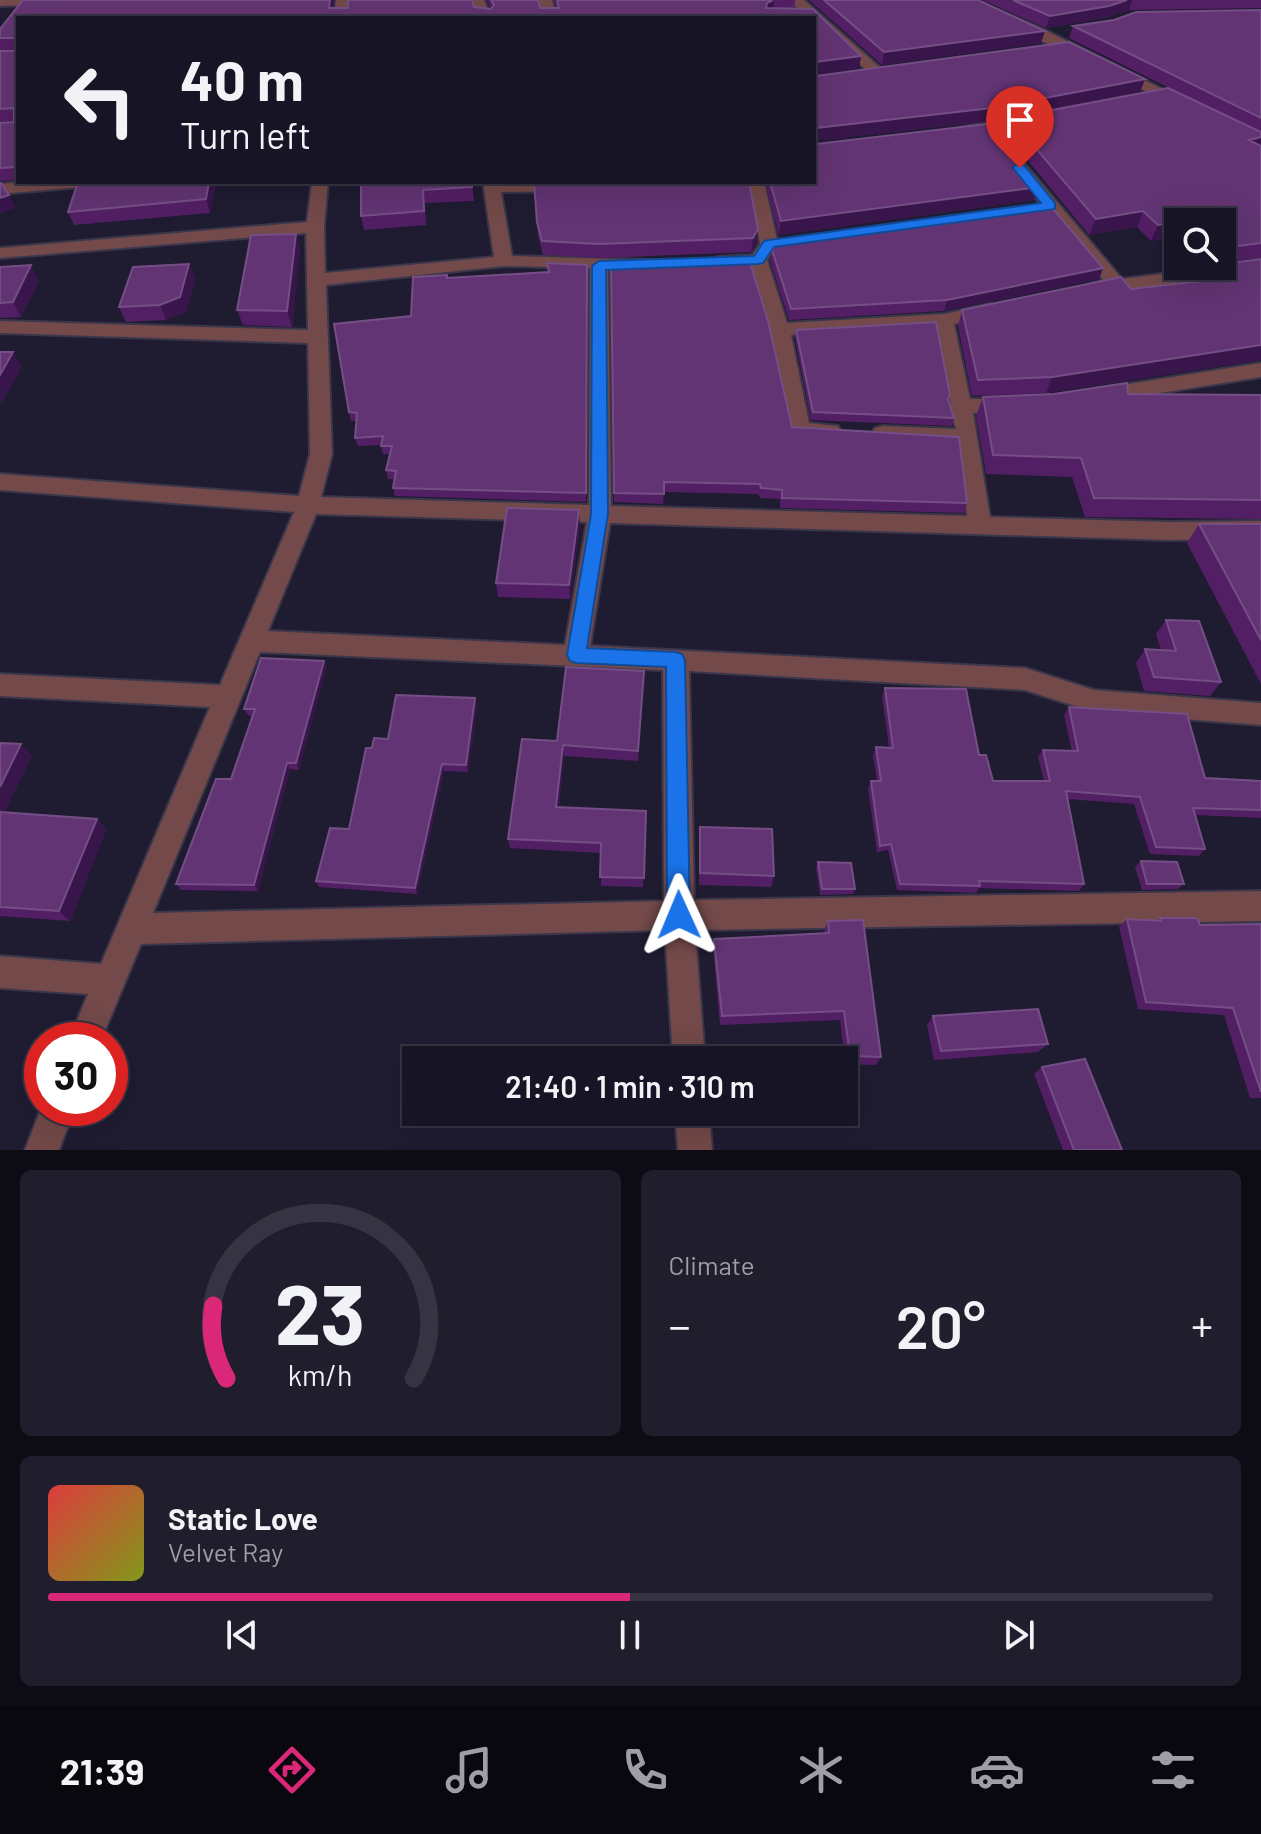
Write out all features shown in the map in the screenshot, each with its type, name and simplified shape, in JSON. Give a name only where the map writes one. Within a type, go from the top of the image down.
[{"type":"street","points":[[0,2],[58,0]]},
{"type":"street","points":[[796,0],[813,15]]},
{"type":"street","points":[[963,0],[1044,35],[1068,39],[1192,109]]},
{"type":"street","points":[[800,16],[813,15]]},
{"type":"street","points":[[816,17],[886,73],[853,77]]},
{"type":"street","points":[[1036,51],[1068,39]]},
{"type":"street","points":[[1135,101],[1164,95]]},
{"type":"street","points":[[945,134],[998,140],[1062,115]]},
{"type":"street","points":[[998,140],[1042,207],[1116,284]]},
{"type":"street","points":[[0,189],[59,184]]},
{"type":"street","points":[[92,1022],[308,505],[321,454],[315,227],[320,184]]},
{"type":"street","points":[[504,261],[492,184],[585,186]]},
{"type":"street","points":[[750,184],[771,249],[765,291],[780,330],[800,430],[968,437]]},
{"type":"street","points":[[0,253],[315,227]]},
{"type":"street","points":[[695,262],[771,249]]},
{"type":"street","points":[[316,280],[504,261],[599,266],[663,263]]},
{"type":"street","points":[[576,655],[600,514],[599,266]]},
{"type":"street","points":[[1085,291],[1116,284],[1261,266]]},
{"type":"street","points":[[780,330],[944,320],[1006,307]]},
{"type":"street","points":[[944,320],[959,406],[968,437],[980,525]]},
{"type":"street","points":[[0,327],[318,337]]},
{"type":"street","points":[[1076,399],[1261,370]]},
{"type":"street","points":[[959,406],[1031,404]]},
{"type":"street","points":[[0,482],[308,505],[1170,531],[1261,530]]},
{"type":"street","points":[[253,641],[1025,679],[1094,701],[1261,714]]},
{"type":"street","points":[[676,660],[679,915],[688,1046]]},
{"type":"street","points":[[0,685],[227,697]]},
{"type":"street","points":[[129,929],[679,915],[1261,906]]},
{"type":"street","points":[[0,972],[108,980]]},
{"type":"street","points":[[42,1150],[51,1126]]},
{"type":"street","points":[[693,1126],[695,1150]]},
{"type":"building","points":[[23,0],[330,0],[329,8],[348,8],[348,0],[472,0],[474,7],[491,9],[494,5],[491,0],[538,0],[540,8],[559,8],[557,0],[773,0],[767,3],[766,8],[813,9],[861,56],[816,62],[816,16],[16,16],[16,167],[0,168],[0,123],[14,122],[14,108],[0,109],[0,51],[15,51],[15,38],[0,38],[0,29]]},
{"type":"building","points":[[824,0],[978,0],[1045,31],[884,52]]},
{"type":"building","points":[[1013,0],[1127,0],[1050,16]]},
{"type":"building","points":[[1261,10],[1261,118],[1073,26],[1114,20],[1136,12]]},
{"type":"building","points":[[1069,42],[1145,79],[992,108],[816,128],[816,76]]},
{"type":"building","points":[[1168,88],[1261,132],[1261,137],[1249,140],[1261,146],[1261,243],[1236,246],[1236,208],[1164,208],[1164,224],[1158,225],[1143,211],[1096,219],[1010,118]]},
{"type":"building","points":[[987,124],[1039,187],[781,221],[771,184],[816,184],[816,144]]},
{"type":"building","points":[[0,183],[9,195],[0,198]]},
{"type":"building","points":[[77,184],[209,184],[206,199],[68,212]]},
{"type":"building","points":[[361,184],[472,184],[472,187],[423,190],[424,211],[361,216]]},
{"type":"building","points":[[534,184],[749,184],[758,229],[753,238],[599,244],[542,241]]},
{"type":"building","points":[[1049,204],[1103,268],[947,300],[791,309],[772,250],[778,241]]},
{"type":"building","points":[[296,234],[287,311],[237,310],[251,235]]},
{"type":"building","points":[[749,259],[768,321],[792,427],[959,437],[967,503],[782,498],[782,490],[761,488],[760,484],[664,482],[664,494],[614,493],[611,264]]},
{"type":"building","points":[[1261,259],[1261,345],[1052,377],[978,380],[962,310],[1121,277],[1131,289],[1236,280],[1236,262]]},
{"type":"building","points":[[547,263],[587,265],[586,493],[393,488],[396,471],[386,470],[392,446],[381,446],[383,436],[355,438],[357,413],[349,412],[334,324],[411,316],[413,277],[549,272]]},
{"type":"building","points":[[189,264],[180,297],[160,305],[119,307],[133,267]]},
{"type":"building","points":[[31,265],[13,302],[0,303],[0,267]]},
{"type":"building","points":[[936,322],[954,418],[813,412],[796,330]]},
{"type":"building","points":[[0,352],[13,352],[0,375]]},
{"type":"building","points":[[1127,383],[1128,394],[1261,395],[1261,500],[1094,498],[1081,458],[993,455],[983,397],[1054,394]]},
{"type":"building","points":[[507,508],[579,510],[569,585],[496,583]]},
{"type":"building","points":[[1199,524],[1261,524],[1261,640]]},
{"type":"building","points":[[1166,620],[1199,621],[1221,682],[1154,677],[1145,649],[1176,651]]},
{"type":"building","points":[[261,658],[324,661],[296,763],[287,763],[254,885],[176,884],[216,779],[231,779],[255,709],[244,709]]},
{"type":"building","points":[[566,667],[644,671],[638,751],[563,745],[556,807],[646,811],[644,878],[600,877],[601,843],[508,839],[522,739],[557,741]]},
{"type":"building","points":[[885,688],[966,689],[979,755],[986,755],[993,781],[1050,781],[1043,750],[1078,751],[1069,707],[1187,714],[1205,778],[1261,781],[1261,810],[1193,808],[1205,849],[1156,847],[1140,797],[1066,791],[1084,884],[979,881],[980,886],[900,884],[891,844],[880,846],[871,781],[881,781],[876,747],[893,748]]},
{"type":"building","points":[[396,695],[475,698],[466,765],[442,764],[415,888],[316,881],[330,828],[349,829],[366,748],[372,748],[374,738],[388,739]]},
{"type":"building","points":[[0,743],[21,744],[0,787]]},
{"type":"building","points":[[0,812],[97,819],[59,911],[0,907]]},
{"type":"building","points":[[700,827],[772,829],[774,876],[700,873]]},
{"type":"building","points":[[1141,861],[1177,862],[1184,884],[1147,884]]},
{"type":"building","points":[[818,862],[851,863],[855,889],[822,889]]},
{"type":"building","points":[[1160,918],[1197,918],[1200,925],[1261,924],[1261,1092],[1233,1008],[1146,1002],[1127,919],[1161,921]]},
{"type":"building","points":[[863,920],[881,1057],[858,1056],[858,1046],[849,1046],[844,1011],[722,1016],[714,939],[829,933],[828,921]]},
{"type":"building","points":[[1038,1009],[1048,1044],[941,1051],[933,1016]]},
{"type":"building","points":[[1085,1059],[1122,1150],[1074,1150],[1042,1067]]},
{"type":"route","points":[[679,915],[676,660],[576,655],[600,514],[599,266],[758,260],[769,244],[1050,206],[1020,168]]}]
